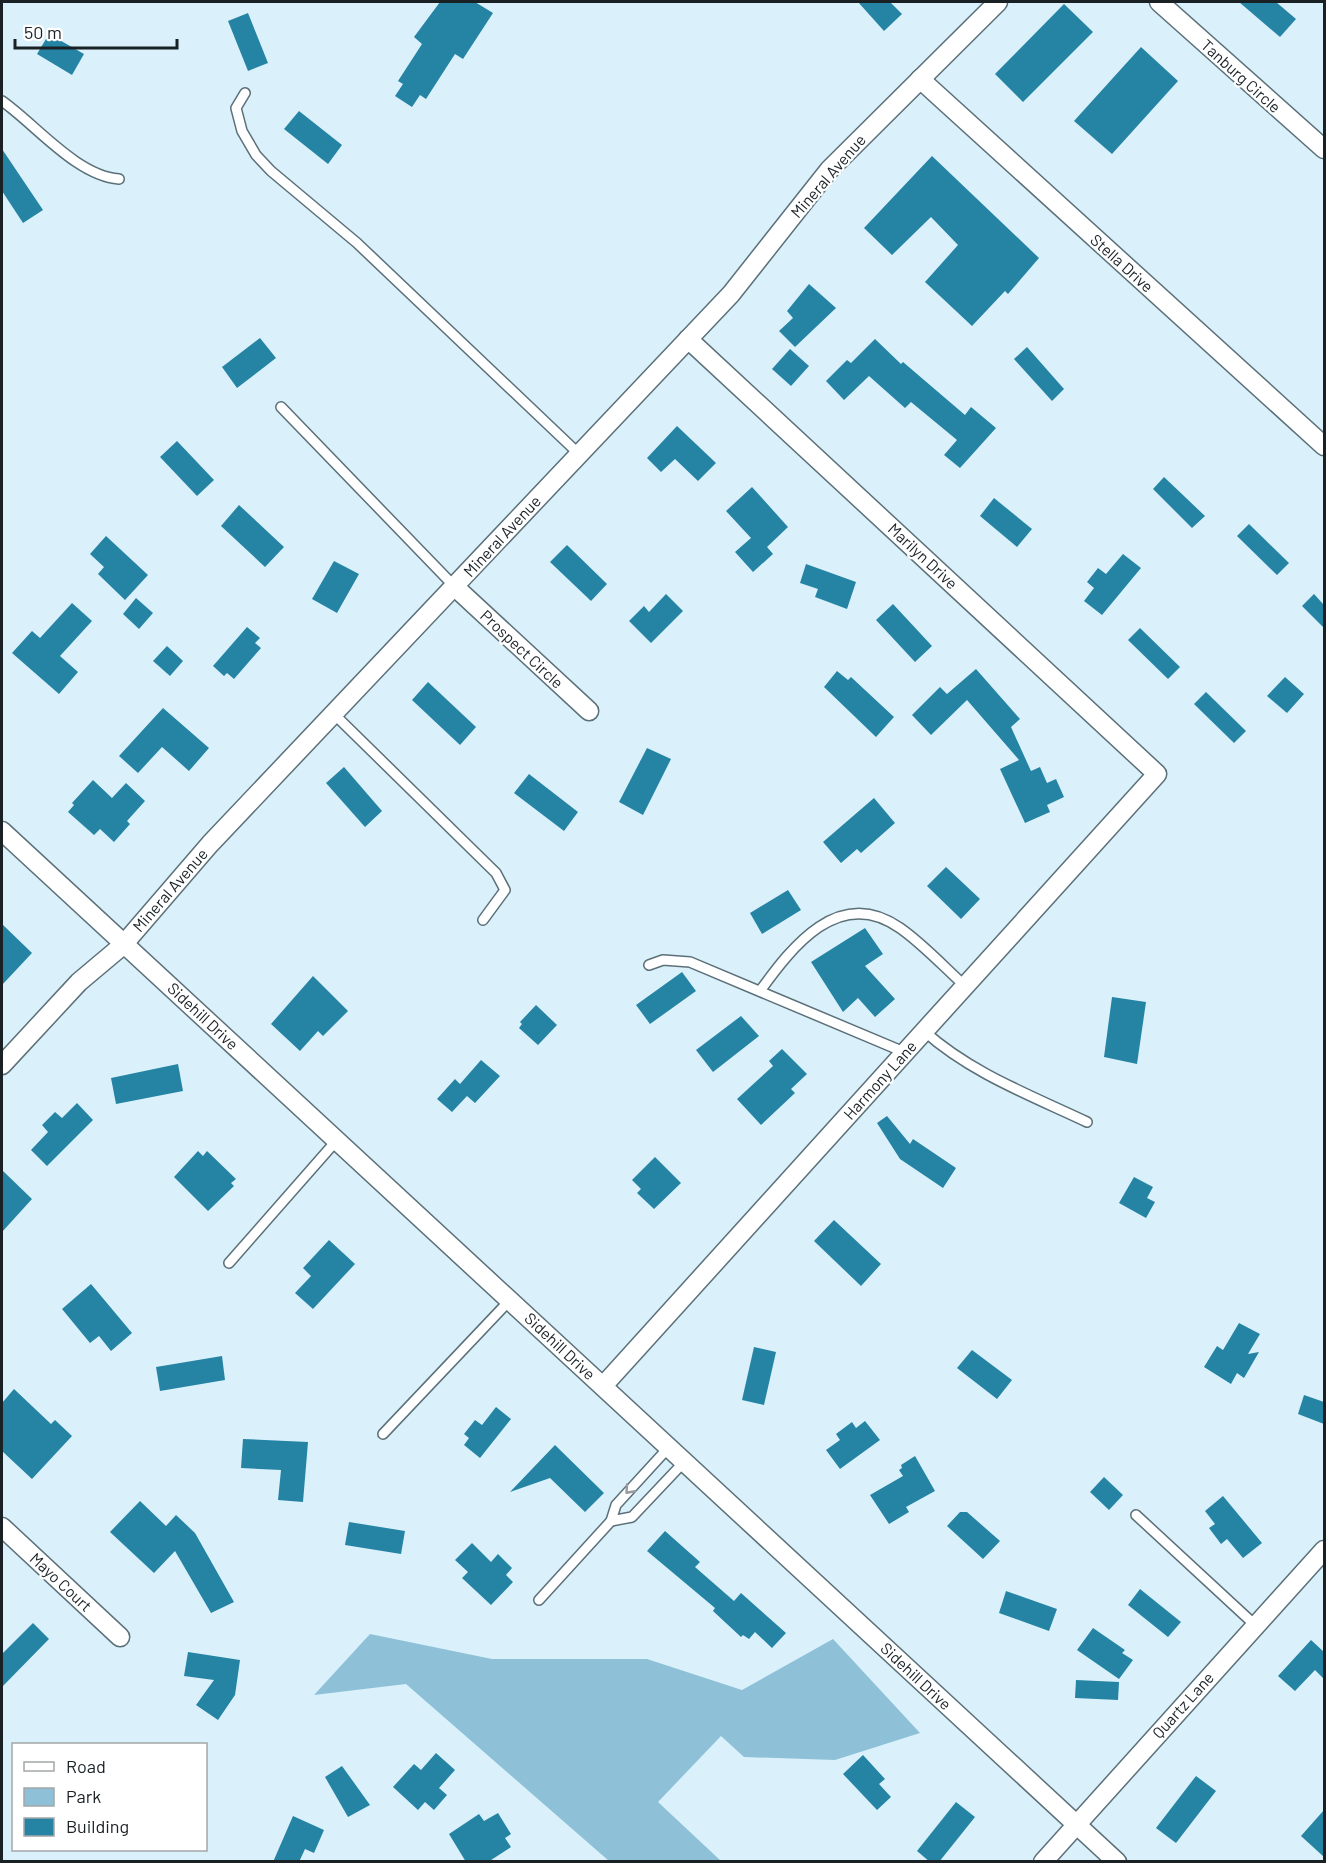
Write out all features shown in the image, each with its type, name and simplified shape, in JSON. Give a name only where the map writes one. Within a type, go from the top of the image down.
[{"type":"street","name":"Mineral Avenue","points":[[2,1065],[79,982],[123,945],[210,843],[738,285],[829,170],[998,2]]},
{"type":"street","name":"Tanburg Circle","points":[[1159,2],[1324,149]]},
{"type":"street","name":"Stella Drive","points":[[920,79],[1324,446]]},
{"type":"street","name":"Marilyn Drive","points":[[688,339],[1157,774]]},
{"type":"street","name":"Prospect Circle","points":[[455,586],[589,711]]},
{"type":"street","name":"Harmony Lane","points":[[603,1386],[1157,774]]},
{"type":"street","name":"Sidehill Drive","points":[[2,831],[1117,1862]]},
{"type":"street","name":"Mayo Court","points":[[2,1527],[120,1637]]},
{"type":"street","name":"Quartz Lane","points":[[1043,1862],[1255,1625],[1321,1562]]},
{"type":"lane","points":[[245,93],[236,108],[242,131],[256,155],[357,243],[579,454]]},
{"type":"lane","points":[[2,101],[87,169],[105,178],[119,179]]},
{"type":"lane","points":[[281,407],[455,586]]},
{"type":"lane","points":[[334,714],[496,873],[506,890],[483,920]]},
{"type":"lane","points":[[760,992],[787,955],[820,925],[835,917],[854,914],[874,917],[899,927],[965,986]]},
{"type":"lane","points":[[649,964],[663,960],[690,962],[904,1052]]},
{"type":"lane","points":[[924,1031],[961,1060],[995,1079],[1087,1122]]},
{"type":"lane","points":[[229,1263],[337,1140]]},
{"type":"lane","points":[[383,1434],[510,1300]]},
{"type":"lane","points":[[539,1600],[611,1521],[616,1505],[669,1447]]},
{"type":"lane","points":[[611,1521],[632,1517],[684,1462]]},
{"type":"lane","points":[[1136,1515],[1255,1625]]},
{"type":"green space","points":[[370,1634],[492,1659],[647,1659],[742,1690],[833,1639],[920,1733],[835,1760],[744,1757],[721,1736],[658,1802],[721,1861],[609,1861],[406,1684],[314,1695]]},
{"type":"building","points":[[440,2],[475,2],[493,13],[463,59],[455,54],[426,99],[420,95],[412,107],[395,96],[403,84],[398,81],[422,44],[414,37]]},
{"type":"building","points":[[858,2],[890,2],[902,14],[884,31]]},
{"type":"building","points":[[1239,2],[1276,2],[1296,19],[1280,37]]},
{"type":"building","points":[[1064,4],[1093,32],[1023,102],[995,74]]},
{"type":"building","points":[[248,13],[268,63],[248,71],[228,21]]},
{"type":"building","points":[[49,34],[84,54],[72,75],[37,54]]},
{"type":"building","points":[[1141,47],[1178,81],[1112,154],[1074,121]]},
{"type":"building","points":[[299,111],[342,145],[328,164],[284,129]]},
{"type":"building","points":[[2,149],[43,210],[23,223],[2,191]]},
{"type":"building","points":[[932,156],[1039,258],[1008,294],[1005,291],[972,326],[925,282],[958,245],[931,217],[892,255],[864,228]]},
{"type":"building","points":[[809,284],[836,308],[795,347],[779,331],[793,318],[787,311]]},
{"type":"building","points":[[260,338],[276,358],[237,388],[222,367]]},
{"type":"building","points":[[875,339],[901,364],[903,362],[965,415],[971,407],[996,428],[960,468],[944,455],[957,440],[911,402],[905,408],[869,376],[844,400],[826,381],[847,360],[851,363]]},
{"type":"building","points":[[1027,347],[1064,389],[1052,401],[1014,359]]},
{"type":"building","points":[[790,349],[809,366],[791,386],[772,369]]},
{"type":"building","points":[[677,426],[716,463],[698,481],[675,459],[661,472],[647,458]]},
{"type":"building","points":[[177,441],[214,480],[197,496],[160,457]]},
{"type":"building","points":[[1164,477],[1205,516],[1192,528],[1153,489]]},
{"type":"building","points":[[752,487],[788,527],[767,547],[773,554],[753,572],[735,552],[751,538],[726,511]]},
{"type":"building","points":[[994,498],[1032,529],[1017,547],[980,516]]},
{"type":"building","points":[[239,505],[284,547],[265,567],[221,526]]},
{"type":"building","points":[[1249,524],[1289,563],[1277,575],[1237,536]]},
{"type":"building","points":[[106,536],[148,575],[125,600],[98,574],[104,567],[90,554]]},
{"type":"building","points":[[567,545],[607,584],[591,601],[550,562]]},
{"type":"building","points":[[1123,554],[1141,568],[1102,615],[1084,601],[1094,588],[1087,582],[1098,568],[1106,574]]},
{"type":"building","points":[[334,561],[359,574],[337,613],[312,599]]},
{"type":"building","points":[[806,564],[856,582],[847,609],[815,597],[818,589],[800,583]]},
{"type":"building","points":[[666,594],[683,611],[651,643],[629,621],[644,606],[649,612]]},
{"type":"building","points":[[1314,594],[1324,605],[1324,628],[1302,606]]},
{"type":"building","points":[[136,598],[153,613],[139,629],[123,614]]},
{"type":"building","points":[[72,603],[92,621],[60,656],[78,672],[59,694],[12,653],[32,631],[40,638]]},
{"type":"building","points":[[893,604],[932,646],[915,662],[876,620]]},
{"type":"building","points":[[247,627],[260,638],[255,643],[261,648],[234,679],[227,673],[224,676],[213,666]]},
{"type":"building","points":[[1140,628],[1180,667],[1168,679],[1128,640]]},
{"type":"building","points":[[167,646],[183,661],[170,676],[153,661]]},
{"type":"building","points":[[976,669],[1020,719],[1011,727],[1031,771],[1040,767],[1047,783],[1056,779],[1064,797],[1047,805],[1050,812],[1025,823],[1000,769],[1019,760],[967,700],[931,735],[912,715],[940,687],[947,694]]},
{"type":"building","points":[[837,671],[848,680],[851,677],[894,717],[876,737],[824,687]]},
{"type":"building","points":[[1285,677],[1304,694],[1287,713],[1267,696]]},
{"type":"building","points":[[428,682],[476,727],[460,745],[412,700]]},
{"type":"building","points":[[1206,692],[1246,731],[1234,743],[1194,704]]},
{"type":"building","points":[[163,708],[209,748],[189,771],[162,747],[138,773],[119,756]]},
{"type":"building","points":[[647,748],[671,759],[643,815],[619,802]]},
{"type":"building","points":[[344,767],[382,811],[365,827],[326,783]]},
{"type":"building","points":[[529,774],[578,812],[564,831],[514,793]]},
{"type":"building","points":[[93,780],[112,798],[126,783],[145,801],[127,821],[130,824],[114,842],[100,829],[94,835],[68,812],[74,805],[72,803]]},
{"type":"building","points":[[874,798],[895,823],[861,853],[857,849],[841,863],[823,842]]},
{"type":"building","points":[[946,867],[980,899],[961,919],[927,886]]},
{"type":"building","points":[[788,890],[801,910],[762,934],[750,913]]},
{"type":"building","points":[[2,924],[32,953],[2,985]]},
{"type":"building","points":[[865,928],[883,954],[865,966],[895,999],[875,1017],[858,998],[843,1012],[811,962]]},
{"type":"building","points":[[682,972],[696,991],[650,1024],[636,1005]]},
{"type":"building","points":[[313,976],[348,1011],[323,1036],[318,1031],[300,1051],[271,1024]]},
{"type":"building","points":[[1112,997],[1146,1002],[1137,1064],[1104,1057]]},
{"type":"building","points":[[536,1005],[557,1025],[538,1045],[519,1028],[522,1024],[520,1022]]},
{"type":"building","points":[[741,1016],[759,1036],[713,1072],[696,1050]]},
{"type":"building","points":[[782,1049],[807,1074],[791,1089],[795,1093],[761,1125],[737,1099],[773,1066],[769,1061]]},
{"type":"building","points":[[481,1060],[500,1076],[475,1103],[467,1096],[452,1112],[437,1099],[455,1079],[460,1084]]},
{"type":"building","points":[[178,1064],[183,1091],[116,1104],[111,1078]]},
{"type":"building","points":[[77,1103],[93,1120],[47,1166],[31,1150],[48,1132],[42,1125],[55,1112],[62,1118]]},
{"type":"building","points":[[887,1116],[910,1144],[913,1139],[956,1168],[943,1188],[900,1159],[877,1123]]},
{"type":"building","points":[[198,1151],[203,1156],[207,1151],[236,1179],[231,1183],[234,1186],[208,1211],[174,1177]]},
{"type":"building","points":[[655,1157],[681,1183],[654,1209],[637,1193],[641,1189],[632,1180]]},
{"type":"building","points":[[2,1170],[32,1199],[2,1232]]},
{"type":"building","points":[[1134,1177],[1153,1187],[1147,1198],[1155,1202],[1146,1218],[1119,1203]]},
{"type":"building","points":[[834,1220],[881,1264],[861,1286],[814,1241]]},
{"type":"building","points":[[329,1240],[355,1264],[313,1309],[295,1293],[311,1276],[303,1268]]},
{"type":"building","points":[[91,1284],[132,1333],[111,1351],[99,1336],[90,1343],[62,1309]]},
{"type":"building","points":[[1239,1323],[1260,1334],[1248,1354],[1259,1352],[1244,1378],[1237,1373],[1231,1384],[1204,1367],[1217,1346],[1223,1350]]},
{"type":"building","points":[[754,1347],[776,1352],[764,1405],[742,1400]]},
{"type":"building","points":[[972,1350],[1012,1380],[997,1399],[957,1368]]},
{"type":"building","points":[[222,1356],[225,1380],[160,1391],[156,1367]]},
{"type":"building","points":[[14,1389],[51,1424],[55,1420],[72,1436],[32,1479],[2,1451],[2,1403]]},
{"type":"building","points":[[1304,1395],[1324,1402],[1324,1424],[1298,1414]]},
{"type":"building","points":[[496,1407],[511,1419],[480,1458],[464,1445],[469,1438],[464,1434],[475,1420],[482,1425]]},
{"type":"building","points":[[865,1421],[880,1440],[840,1469],[826,1450],[840,1440],[836,1434],[852,1422],[856,1428]]},
{"type":"building","points":[[243,1439],[308,1442],[303,1502],[278,1500],[281,1470],[241,1468]]},
{"type":"building","points":[[555,1445],[604,1493],[585,1512],[550,1478],[510,1492]]},
{"type":"building","points":[[915,1456],[935,1491],[906,1507],[909,1512],[889,1524],[870,1495],[903,1476],[899,1470],[902,1468],[901,1465]]},
{"type":"building","points":[[1104,1477],[1123,1495],[1109,1510],[1090,1492]]},
{"type":"building","points":[[1223,1496],[1262,1543],[1243,1558],[1227,1539],[1221,1544],[1209,1528],[1215,1524],[1205,1511]]},
{"type":"building","points":[[140,1501],[166,1526],[176,1515],[195,1533],[234,1602],[211,1613],[175,1551],[154,1573],[110,1532]]},
{"type":"building","points":[[960,1512],[967,1512],[1000,1541],[983,1559],[947,1526]]},
{"type":"building","points":[[349,1522],[405,1531],[401,1554],[345,1545]]},
{"type":"building","points":[[665,1531],[700,1562],[695,1567],[734,1601],[741,1593],[786,1633],[772,1648],[755,1632],[749,1639],[743,1635],[741,1637],[713,1611],[715,1608],[647,1551]]},
{"type":"building","points":[[472,1543],[491,1562],[498,1554],[512,1568],[506,1575],[513,1582],[491,1605],[462,1578],[468,1572],[455,1560]]},
{"type":"building","points":[[1140,1589],[1181,1622],[1168,1637],[1128,1605]]},
{"type":"building","points":[[1006,1591],[1057,1609],[1049,1631],[999,1613]]},
{"type":"building","points":[[33,1623],[49,1639],[2,1687],[2,1654]]},
{"type":"building","points":[[1093,1628],[1125,1650],[1122,1653],[1133,1660],[1119,1679],[1077,1650]]},
{"type":"building","points":[[1311,1640],[1324,1652],[1324,1679],[1315,1670],[1295,1691],[1278,1676]]},
{"type":"building","points":[[188,1652],[240,1660],[235,1695],[218,1720],[196,1705],[214,1680],[184,1676]]},
{"type":"building","points":[[1076,1680],[1119,1682],[1118,1700],[1075,1698]]},
{"type":"building","points":[[436,1753],[455,1770],[439,1788],[447,1795],[434,1810],[425,1802],[418,1810],[393,1787],[414,1764],[421,1770]]},
{"type":"building","points":[[863,1755],[885,1779],[879,1784],[891,1797],[877,1810],[843,1774]]},
{"type":"building","points":[[342,1766],[370,1805],[348,1817],[325,1777]]},
{"type":"building","points":[[1196,1776],[1216,1791],[1176,1843],[1156,1828]]},
{"type":"building","points":[[956,1802],[975,1817],[939,1862],[930,1862],[917,1851]]},
{"type":"building","points":[[1324,1810],[1324,1857],[1301,1836]]},
{"type":"building","points":[[498,1813],[511,1834],[505,1838],[511,1847],[488,1862],[466,1862],[449,1834],[479,1814],[484,1821]]},
{"type":"building","points":[[293,1816],[324,1830],[314,1853],[305,1849],[299,1862],[273,1862]]}]
